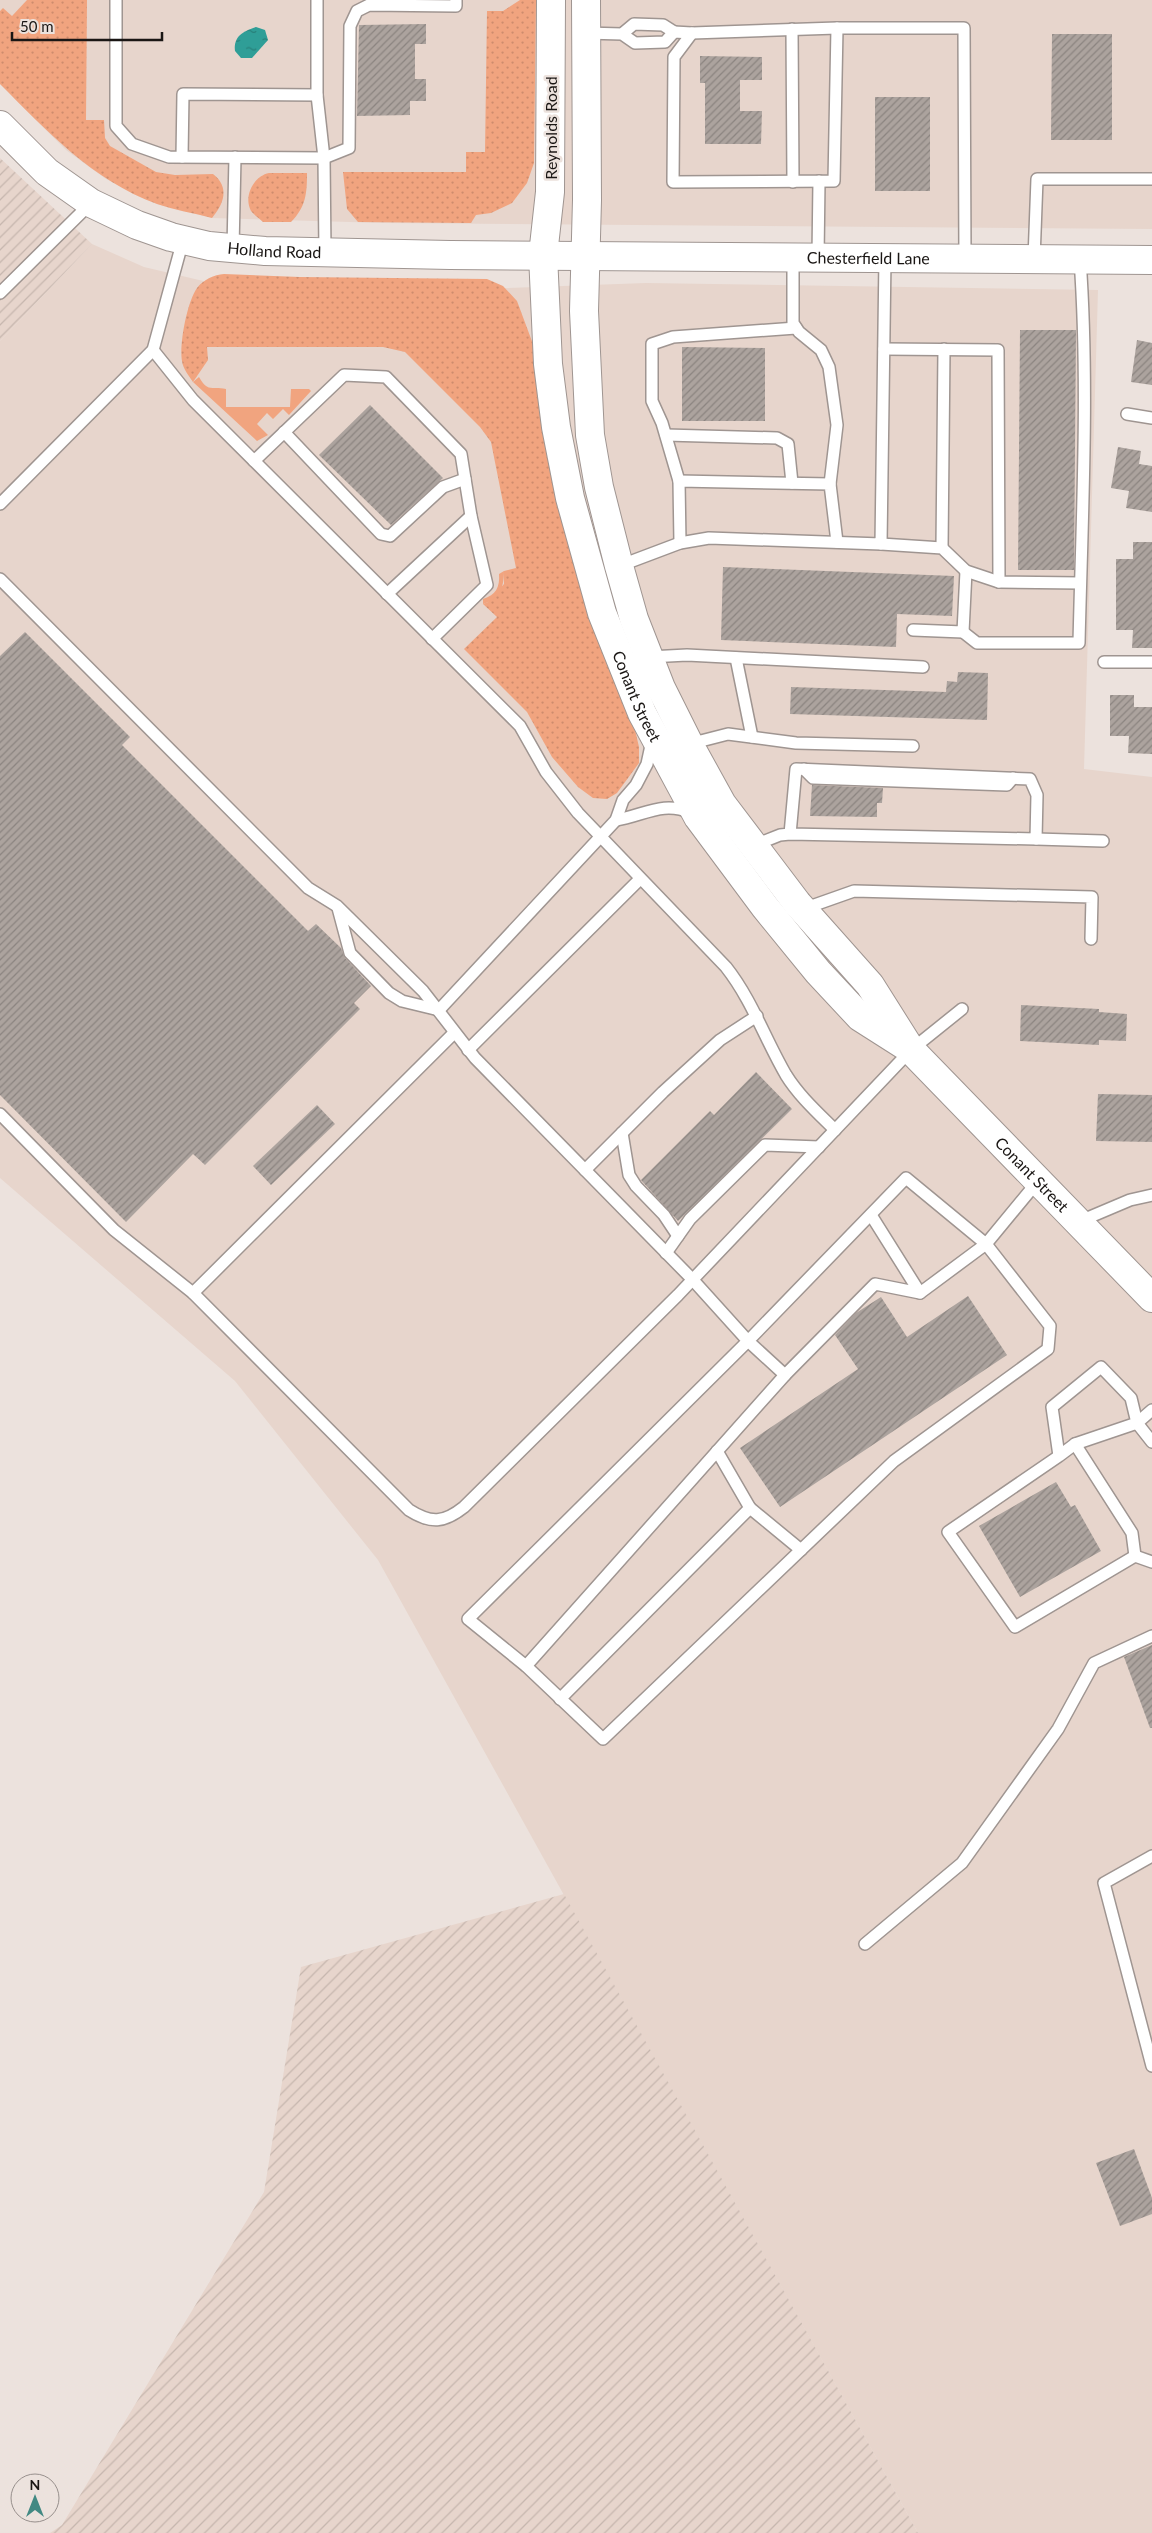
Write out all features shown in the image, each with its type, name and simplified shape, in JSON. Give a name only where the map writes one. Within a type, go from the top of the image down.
[{"type":"main road","name":"Reynolds Road","points":[[543,255],[550,192],[551,0]]},
{"type":"main road","points":[[586,0],[586,256]]},
{"type":"main road","name":"Holland Road","points":[[0,125],[48,172],[91,203],[137,225],[182,240],[209,246],[325,252],[586,256]]},
{"type":"main road","name":"Conant Street","points":[[543,255],[551,390],[570,498],[591,577],[611,638],[652,734],[705,827],[791,940],[860,1017],[911,1050]]},
{"type":"main road","name":"Conant Street","points":[[586,256],[584,311],[590,435],[599,487],[634,620],[689,744],[722,804],[803,909],[870,986],[911,1050],[1152,1298]]},
{"type":"main road","name":"Chesterfield Lane","points":[[586,256],[1152,260]]},
{"type":"lane","points":[[116,0],[116,126],[132,144],[169,157],[235,158],[324,158],[349,148],[350,26],[358,11],[369,5],[456,3]]},
{"type":"lane","points":[[317,0],[316,95],[324,158],[325,252]]},
{"type":"lane","points":[[622,34],[634,24],[663,25],[674,32],[692,33],[837,28],[964,28],[965,259]]},
{"type":"lane","points":[[692,33],[674,57],[673,182],[834,181],[837,28]]},
{"type":"lane","points":[[792,30],[794,182]]},
{"type":"lane","points":[[586,34],[622,34],[635,43],[665,42],[674,32]]},
{"type":"lane","points":[[182,157],[182,94],[316,95]]},
{"type":"lane","points":[[233,248],[235,158]]},
{"type":"lane","points":[[1034,259],[1037,178],[1152,179]]},
{"type":"lane","points":[[819,181],[793,323],[796,328],[821,350],[829,367],[837,424],[830,484],[837,542]]},
{"type":"lane","points":[[0,293],[91,203]]},
{"type":"lane","points":[[0,504],[153,350],[182,240]]},
{"type":"lane","points":[[881,544],[885,258]]},
{"type":"lane","points":[[913,630],[963,632],[977,642],[1079,643],[1085,338],[1080,259]]},
{"type":"lane","points":[[680,543],[679,481],[666,435],[652,401],[652,344],[673,337],[796,328]]},
{"type":"lane","points":[[884,349],[998,350],[998,582]]},
{"type":"lane","points":[[942,548],[944,349]]},
{"type":"lane","points":[[153,350],[193,400],[520,726],[546,772],[600,836],[726,967],[742,987],[787,1076],[800,1095],[835,1130]]},
{"type":"lane","points":[[254,461],[344,375],[386,377],[461,454],[471,516],[487,585],[432,639]]},
{"type":"lane","points":[[1127,414],[1152,418]]},
{"type":"lane","points":[[284,432],[381,534],[390,536],[442,487],[465,479]]},
{"type":"lane","points":[[666,435],[777,438],[788,444],[792,483]]},
{"type":"lane","points":[[679,481],[830,484]]},
{"type":"lane","points":[[387,594],[471,516]]},
{"type":"lane","points":[[619,566],[680,543],[709,538],[837,542],[942,548],[966,571],[998,582],[1080,583]]},
{"type":"lane","points":[[963,632],[966,571]]},
{"type":"lane","points":[[0,579],[308,888],[337,906],[438,1010],[468,1050],[692,1279],[748,1342],[785,1375]]},
{"type":"lane","points":[[649,656],[687,655],[923,667]]},
{"type":"lane","points":[[736,658],[752,737]]},
{"type":"lane","points":[[1104,662],[1152,662]]},
{"type":"lane","points":[[438,1010],[616,820],[622,800],[636,785],[647,764],[652,734]]},
{"type":"lane","points":[[689,744],[728,734],[796,743],[913,746]]},
{"type":"lane","points":[[790,834],[796,768],[1030,778],[1037,795],[1036,839]]},
{"type":"lane","points":[[616,820],[636,817],[655,808],[669,807],[682,809],[705,827]]},
{"type":"lane","points":[[755,845],[780,835],[790,834],[1103,841]]},
{"type":"lane","points":[[468,1050],[640,879]]},
{"type":"lane","points":[[803,909],[854,891],[1092,897],[1091,939]]},
{"type":"lane","points":[[337,906],[350,953],[389,992],[402,1001],[438,1010]]},
{"type":"lane","points":[[0,1114],[114,1230],[193,1293],[409,1510],[423,1518],[440,1520],[452,1516],[464,1507],[692,1279],[911,1050],[962,1009]]},
{"type":"lane","points":[[585,1170],[720,1040],[756,1016]]},
{"type":"lane","points":[[193,1293],[454,1033]]},
{"type":"lane","points":[[622,1133],[629,1175],[636,1186],[664,1215],[678,1236]]},
{"type":"lane","points":[[666,1253],[690,1219],[765,1145],[819,1147]]},
{"type":"lane","points":[[906,1178],[986,1244],[1050,1326],[1048,1349],[894,1461],[603,1739],[526,1666],[468,1619],[748,1342],[906,1178]]},
{"type":"lane","points":[[526,1666],[785,1375],[874,1284],[920,1293],[986,1244],[1038,1181]]},
{"type":"lane","points":[[1078,1222],[1130,1200],[1152,1195]]},
{"type":"lane","points":[[870,1215],[920,1293]]},
{"type":"lane","points":[[1058,1456],[1052,1407],[1101,1367],[1131,1398],[1137,1423],[1152,1442]]},
{"type":"lane","points":[[1152,1410],[1137,1423],[1075,1444],[948,1532],[1015,1627],[1134,1556],[1152,1562]]},
{"type":"lane","points":[[1075,1444],[1132,1533],[1134,1556]]},
{"type":"lane","points":[[717,1452],[750,1508],[801,1550]]},
{"type":"lane","points":[[560,1699],[750,1508]]},
{"type":"lane","points":[[865,1944],[962,1863],[1058,1729],[1094,1663],[1152,1636]]},
{"type":"lane","points":[[1152,1856],[1104,1883],[1152,2066]]},
{"type":"shaded area","points":[[0,0],[1152,0],[1152,229],[384,223],[212,218],[157,204],[106,179],[66,150],[0,84]]},
{"type":"shaded area","points":[[27,0],[87,0],[86,120],[104,120],[105,138],[110,146],[156,172],[175,175],[213,174],[222,184],[223,196],[220,207],[212,218],[157,204],[112,182],[72,153],[0,84],[0,11],[3,8],[12,16]]},
{"type":"shaded area","points":[[520,0],[536,0],[534,163],[527,183],[512,203],[491,213],[476,215],[471,223],[358,222],[347,209],[343,172],[466,172],[466,152],[485,152],[487,11],[503,11]]},
{"type":"shaded area","points":[[0,158],[92,244],[0,341]]},
{"type":"shaded area","points":[[269,173],[307,173],[305,199],[300,211],[291,222],[263,222],[251,211],[248,199],[251,188],[259,178]]},
{"type":"shaded area","points":[[92,244],[144,267],[216,284],[481,289],[646,283],[1098,290],[1084,769],[1152,777],[1152,2533],[918,2533],[378,1560],[235,1381],[0,1178],[0,341]]},
{"type":"shaded area","points":[[224,274],[300,277],[487,279],[503,286],[517,301],[533,344],[565,530],[586,602],[633,721],[639,747],[639,763],[617,793],[607,799],[593,798],[578,787],[552,757],[527,712],[464,649],[497,617],[483,604],[488,602],[504,584],[504,571],[516,568],[491,442],[480,427],[405,352],[383,347],[207,347],[208,360],[193,382],[186,372],[181,354],[187,313],[197,288],[209,278]]},
{"type":"shaded area","points":[[199,377],[208,387],[226,389],[226,407],[290,407],[291,389],[309,389],[311,391],[289,415],[283,409],[273,419],[267,413],[257,424],[268,435],[257,441],[193,382]]},
{"type":"shaded area","points":[[504,571],[500,592],[489,602],[483,604],[483,599],[496,590],[499,583],[499,574]]},
{"type":"shaded area","points":[[564,1894],[918,2533],[50,2533],[62,2525],[264,2192],[301,1967]]},
{"type":"water","points":[[256,27],[265,30],[268,40],[252,58],[241,58],[235,51],[236,41],[244,32]]},
{"type":"building","points":[[426,24],[426,44],[415,44],[415,79],[426,79],[426,101],[410,101],[410,115],[357,116],[359,25]]},
{"type":"building","points":[[1052,34],[1112,34],[1112,140],[1051,140]]},
{"type":"building","points":[[700,56],[762,57],[762,80],[740,80],[740,111],[762,111],[761,144],[705,144],[705,83],[700,83]]},
{"type":"building","points":[[875,97],[930,97],[930,191],[875,191]]},
{"type":"building","points":[[1020,330],[1076,330],[1074,570],[1018,570]]},
{"type":"building","points":[[1137,340],[1152,343],[1152,385],[1131,382]]},
{"type":"building","points":[[682,347],[765,348],[765,421],[682,421]]},
{"type":"building","points":[[370,405],[443,478],[391,525],[319,455]]},
{"type":"building","points":[[1118,447],[1141,451],[1139,464],[1152,466],[1152,512],[1126,508],[1129,491],[1111,488]]},
{"type":"building","points":[[1133,542],[1152,542],[1152,648],[1132,648],[1133,630],[1116,630],[1116,559],[1133,559]]},
{"type":"building","points":[[723,567],[954,576],[952,616],[897,614],[896,647],[721,640]]},
{"type":"building","points":[[25,632],[130,737],[122,745],[308,931],[316,924],[341,948],[345,958],[371,986],[354,1003],[360,1009],[205,1165],[193,1154],[126,1222],[0,1095],[0,656]]},
{"type":"building","points":[[958,672],[988,673],[987,720],[790,714],[791,687],[946,692],[947,681],[957,682]]},
{"type":"building","points":[[1110,695],[1134,695],[1134,707],[1152,707],[1152,754],[1128,753],[1129,736],[1110,736]]},
{"type":"building","points":[[812,785],[883,788],[882,803],[877,803],[877,817],[810,816]]},
{"type":"building","points":[[1021,1005],[1099,1009],[1099,1012],[1127,1014],[1126,1041],[1099,1040],[1099,1045],[1020,1041]]},
{"type":"building","points":[[756,1072],[792,1109],[678,1221],[641,1180],[710,1111],[714,1115]]},
{"type":"building","points":[[1098,1094],[1152,1095],[1152,1142],[1096,1141]]},
{"type":"building","points":[[317,1105],[335,1124],[271,1185],[253,1166]]},
{"type":"building","points":[[968,1296],[1007,1355],[780,1507],[740,1448],[858,1369],[835,1335],[856,1313],[881,1297],[907,1337]]},
{"type":"building","points":[[1056,1482],[1071,1507],[1075,1505],[1101,1551],[1020,1597],[979,1526]]},
{"type":"building","points":[[1152,1645],[1152,1728],[1150,1728],[1124,1657]]},
{"type":"building","points":[[1134,2149],[1152,2198],[1152,2214],[1120,2226],[1096,2163]]}]
